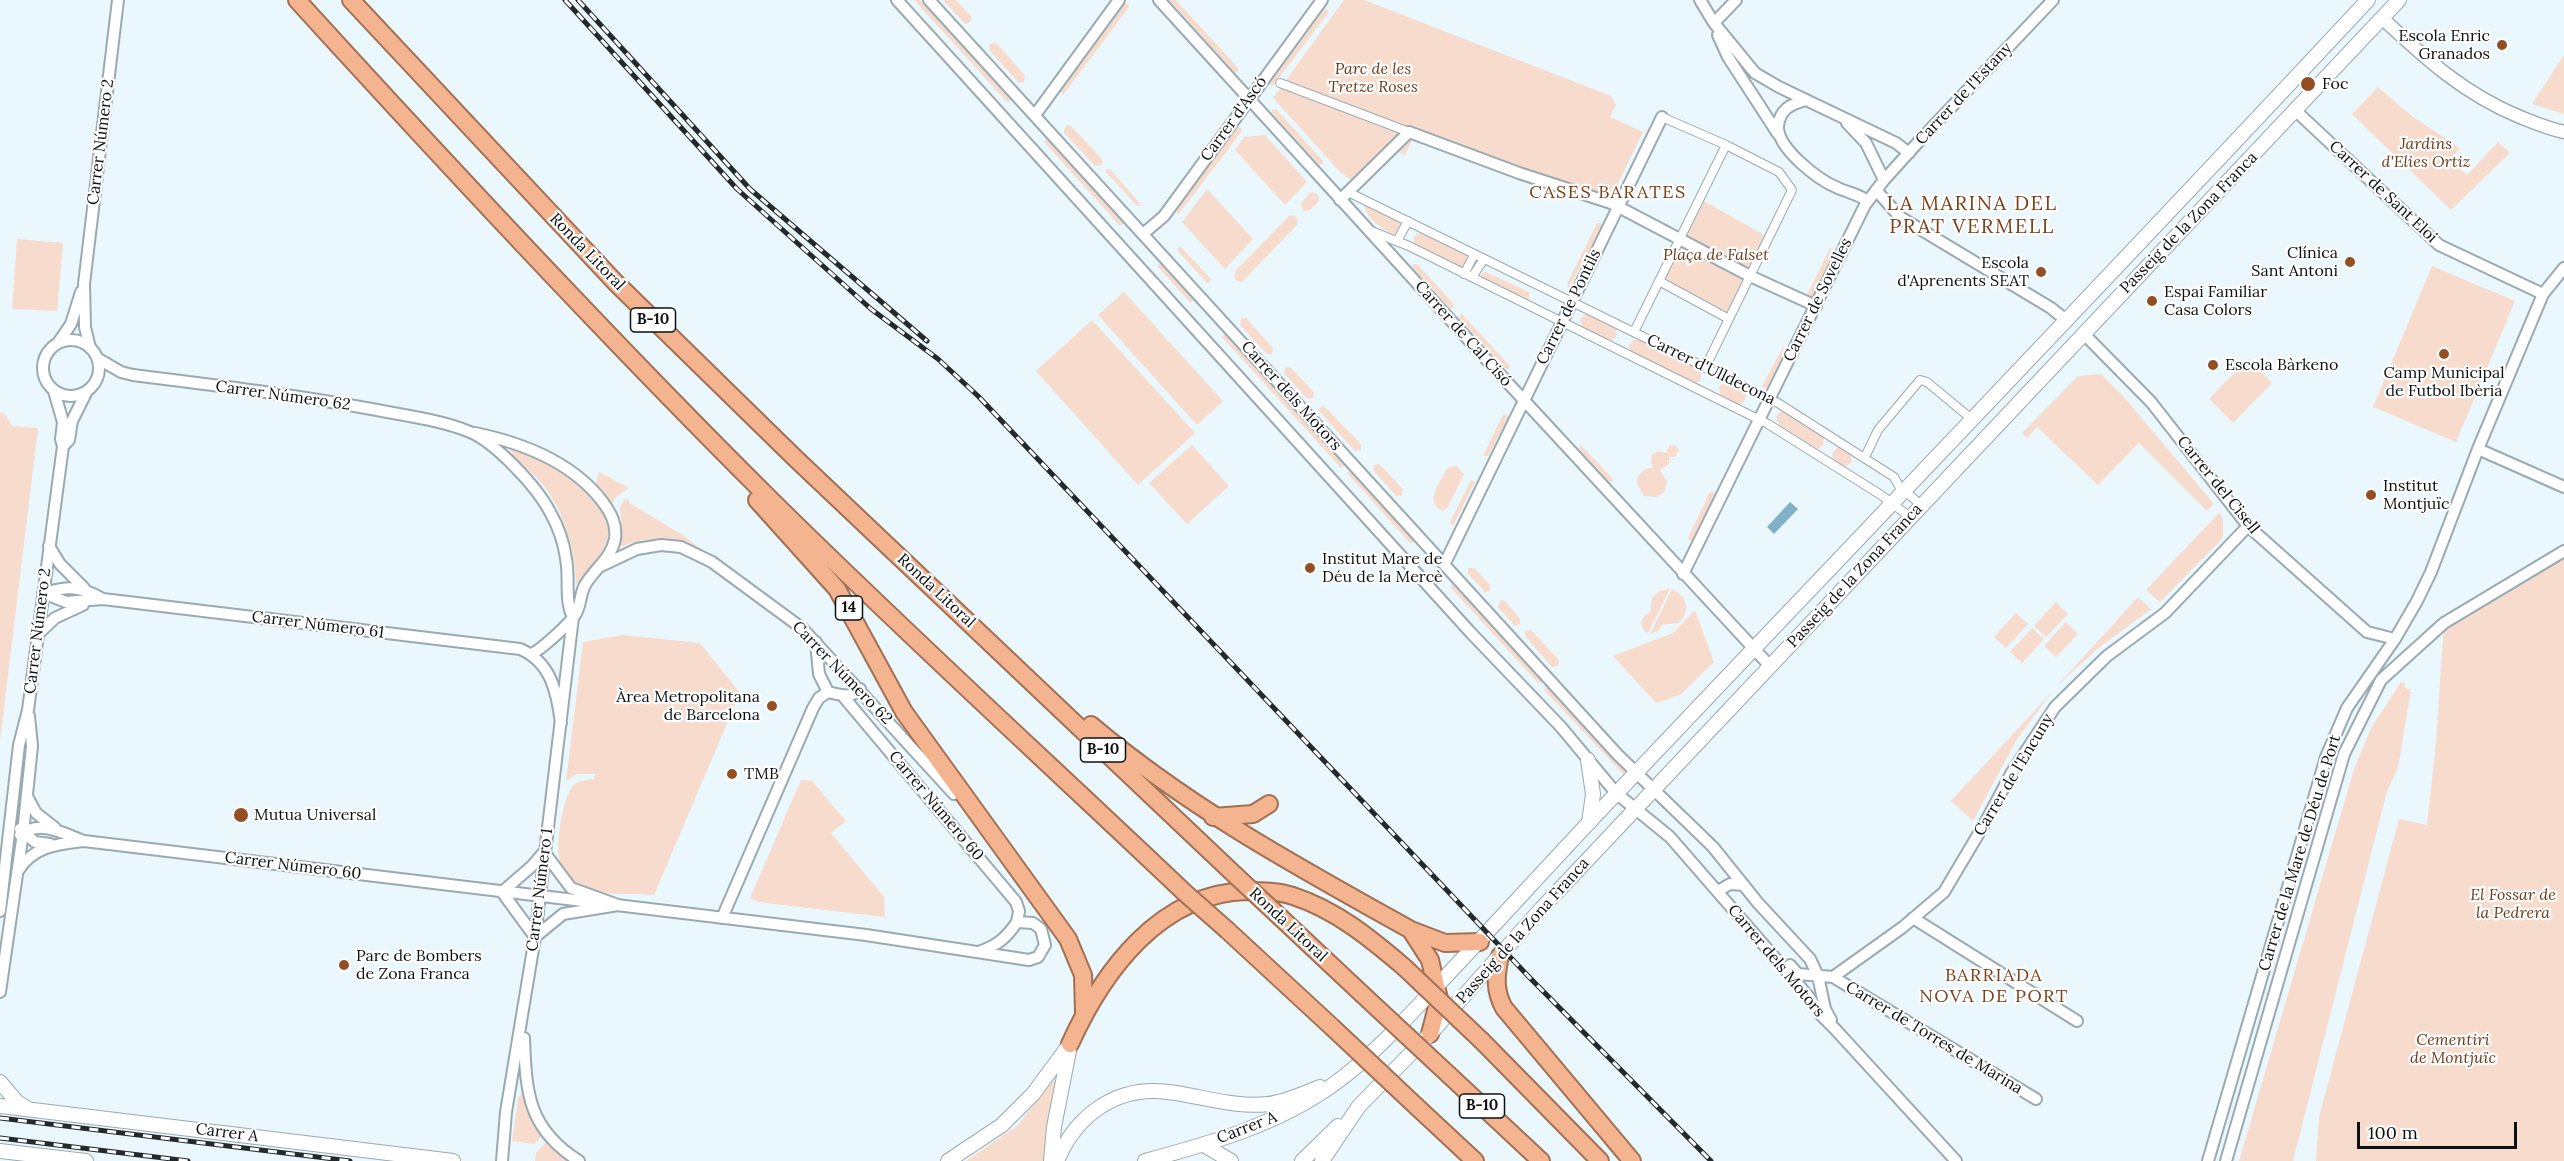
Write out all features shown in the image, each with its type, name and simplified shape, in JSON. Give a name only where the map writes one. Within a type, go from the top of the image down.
[{"type":"highway","name":"B-10","points":[[297,0],[400,113],[651,379],[880,605],[1184,892],[1475,1161]]},
{"type":"highway","name":"Ronda Litoral","points":[[351,0],[615,282],[803,466],[1541,1161]]},
{"type":"highway","name":"14","points":[[651,379],[837,589],[904,712],[982,818],[1011,863]]},
{"type":"highway","points":[[972,624],[1129,756],[1214,817],[1411,930],[1445,943],[1480,942]]},
{"type":"highway","points":[[1214,817],[1253,814],[1269,804]]},
{"type":"highway","points":[[1011,863],[1068,939],[1075,952],[1085,985],[1084,1013]]},
{"type":"highway","points":[[1070,1044],[1084,1013],[1121,960],[1163,919],[1206,897],[1235,892],[1290,894],[1309,901],[1350,924],[1404,967],[1482,1041],[1600,1161]]},
{"type":"highway","points":[[1411,930],[1421,942],[1430,960],[1437,986],[1439,1005],[1430,1034]]},
{"type":"highway","points":[[1500,956],[1496,977],[1497,993],[1503,1008],[1632,1161]]},
{"type":"main road","name":"Passeig de la Zona Franca","points":[[1322,1161],[1359,1106],[1430,1034],[1635,810],[2296,111],[2398,0]]},
{"type":"main road","points":[[2365,1],[2382,18]]},
{"type":"main road","name":"Passeig de la Zona Franca","points":[[1342,1078],[1480,942],[1616,793],[2067,321],[2365,1]]},
{"type":"main road","points":[[2067,321],[2084,334]]},
{"type":"main road","points":[[1588,760],[1593,794],[1589,823]]},
{"type":"main road","points":[[948,1161],[1002,1125],[1033,1094],[1070,1044]]},
{"type":"main road","points":[[1052,1161],[1054,1127],[1070,1044]]},
{"type":"main road","points":[[1058,1161],[1068,1137],[1085,1117],[1105,1103],[1128,1094],[1165,1091],[1230,1102],[1268,1104],[1342,1078]]},
{"type":"main road","name":"Carrer A","points":[[1145,1161],[1204,1144],[1284,1114],[1342,1078]]},
{"type":"main road","points":[[0,1082],[17,1102],[32,1110]]},
{"type":"main road","name":"Carrer A","points":[[0,1106],[453,1161]]},
{"type":"main road","points":[[1302,1161],[1359,1106]]},
{"type":"main road","points":[[1204,1144],[1231,1161]]},
{"type":"main road","points":[[0,1151],[86,1161]]},
{"type":"street","name":"Carrer Número 2","points":[[90,348],[85,327],[84,284],[118,0]]},
{"type":"street","name":"Carrer dels Motors","points":[[897,0],[1464,625],[1561,727],[1616,793],[1662,830],[1718,891],[1809,997],[1821,1015],[1956,1161]]},
{"type":"street","name":"Carrer dels Motors","points":[[929,0],[1636,774],[1713,847],[1810,959],[1818,976],[1825,1009],[1835,1029]]},
{"type":"street","points":[[1035,116],[1119,0]]},
{"type":"street","name":"Carrer de Cal Cisó","points":[[1159,0],[1248,99],[1344,196],[1367,229],[1770,666]]},
{"type":"street","name":"Carrer d'Ascó","points":[[1143,234],[1164,216],[1322,0]]},
{"type":"street","points":[[1700,0],[1714,23],[1755,74],[1896,143],[1909,153]]},
{"type":"street","points":[[1714,23],[1736,0]]},
{"type":"street","name":"Carrer de l'Estany","points":[[1876,190],[2053,0]]},
{"type":"street","points":[[2382,18],[2452,81],[2496,107],[2553,130],[2564,132]]},
{"type":"street","points":[[1714,23],[1728,57],[1791,152],[1811,172],[1837,188],[1856,194],[1868,201]]},
{"type":"street","points":[[1280,83],[1519,173],[1619,207],[1750,276],[1816,306]]},
{"type":"street","points":[[1778,134],[1779,120],[1784,110],[1791,104],[1806,100]]},
{"type":"street","name":"Carrer de Sant Eloi","points":[[2296,111],[2439,245],[2543,294]]},
{"type":"street","points":[[1840,116],[1866,143],[1884,180]]},
{"type":"street","points":[[1662,117],[1726,145],[1779,172],[1792,190],[1705,368]]},
{"type":"street","name":"Carrer de Pontils","points":[[1444,563],[1662,117]]},
{"type":"street","points":[[1344,196],[1410,132]]},
{"type":"street","points":[[1634,332],[1726,145]]},
{"type":"street","points":[[1876,190],[1900,217],[2043,303],[2067,321]]},
{"type":"street","name":"Carrer de Sovelles","points":[[1683,574],[1868,201],[1876,190]]},
{"type":"street","name":"Carrer d'Ulldecona","points":[[1344,196],[1408,221],[1569,305],[1634,332],[1769,399],[1894,477],[1905,491],[1922,505]]},
{"type":"street","points":[[1397,242],[1408,221]]},
{"type":"street","name":"Carrer d'Ulldecona","points":[[1367,229],[1561,323],[1762,416],[1881,495],[1891,505],[1910,517]]},
{"type":"street","points":[[1468,276],[1474,255]]},
{"type":"street","points":[[1468,276],[1484,259]]},
{"type":"street","name":"Carrer de la Mare de Déu de Port","points":[[2208,1161],[2326,757],[2347,708],[2395,639],[2431,572],[2478,449],[2543,294],[2564,268]]},
{"type":"street","points":[[1659,282],[1729,319]]},
{"type":"street","name":"Carrer Número 2","points":[[58,343],[71,324],[84,284]]},
{"type":"street","name":"Carrer del Cisell","points":[[2084,334],[2151,402],[2248,526],[2367,632],[2395,639]]},
{"type":"street","points":[[75,340],[90,348],[97,358],[98,377],[87,391],[71,397],[54,391],[44,379],[42,366],[46,353],[58,343],[75,340]]},
{"type":"street","name":"Carrer Número 62","points":[[97,358],[121,372],[133,375],[324,400],[413,417],[471,433],[495,437],[552,459],[579,477],[593,490],[609,511],[616,531],[611,550],[585,585],[573,617],[569,609],[566,559],[558,528],[550,510],[524,477],[496,450],[471,433]]},
{"type":"street","points":[[1865,457],[1878,430],[1920,380],[1927,382],[1968,416]]},
{"type":"street","name":"Carrer Número 2","points":[[0,911],[19,745],[28,710],[63,446],[61,439],[63,422],[54,391]]},
{"type":"street","name":"Carrer Número 2","points":[[63,446],[69,440],[72,421],[87,391]]},
{"type":"street","points":[[2478,449],[2564,487]]},
{"type":"street","name":"Carrer de l'Encuny","points":[[1833,977],[1944,892],[2012,772],[2055,707],[2107,656],[2165,613],[2248,526]]},
{"type":"street","name":"Carrer Número 61","points":[[49,546],[60,564],[87,590],[103,599]]},
{"type":"street","name":"Carrer Número 62","points":[[601,566],[618,557],[650,546],[681,547],[702,556],[737,580],[803,629],[816,642],[976,818],[1011,863]]},
{"type":"street","name":"Carrer de la Mare de Déu de Port","points":[[2226,1161],[2344,754],[2381,680],[2444,623],[2564,551]]},
{"type":"street","name":"Carrer Número 61","points":[[43,593],[70,587],[87,590]]},
{"type":"street","name":"Carrer Número 61","points":[[43,593],[72,603],[103,599],[520,649],[531,654]]},
{"type":"street","name":"Carrer Número 61","points":[[37,635],[55,618],[76,607],[103,599]]},
{"type":"street","points":[[561,723],[554,685],[542,664],[531,654],[547,644],[573,617]]},
{"type":"street","name":"Carrer Número 1","points":[[502,1161],[506,1113],[524,1016],[535,937],[573,617]]},
{"type":"street","points":[[816,642],[819,674],[828,692]]},
{"type":"street","points":[[722,918],[819,698],[828,692],[842,695],[855,694],[860,689]]},
{"type":"street","name":"Carrer Número 60","points":[[84,841],[40,827],[27,836],[41,843],[84,841],[722,918],[981,951],[995,956],[1029,960],[1038,957],[1046,945],[1041,929],[1033,924],[1017,922],[1019,911],[1016,902],[842,695]]},
{"type":"street","name":"Carrer Número 2","points":[[0,992],[18,871],[27,836],[27,795],[32,746],[28,710]]},
{"type":"street","name":"Carrer Número 2","points":[[19,745],[23,777],[18,820],[27,836]]},
{"type":"street","name":"Carrer Número 60","points":[[27,795],[29,804],[36,813],[60,832]]},
{"type":"street","points":[[3,882],[14,859],[16,841],[27,836]]},
{"type":"street","name":"Carrer Número 60","points":[[18,871],[31,856],[59,843]]},
{"type":"street","points":[[535,937],[502,891],[532,866],[544,852]]},
{"type":"street","name":"Carrer Número 60","points":[[544,852],[571,888],[618,905]]},
{"type":"street","name":"Carrer dels Motors","points":[[1718,891],[1730,884],[1744,885]]},
{"type":"street","name":"Carrer Número 60","points":[[535,937],[563,914],[618,905]]},
{"type":"street","points":[[1913,918],[2077,1021]]},
{"type":"street","points":[[981,951],[996,946],[1009,934],[1017,922]]},
{"type":"street","points":[[1773,956],[1782,956],[1798,974],[1833,977]]},
{"type":"street","name":"Carrer de Torres de Marina","points":[[1833,977],[2036,1100]]},
{"type":"street","points":[[524,1016],[526,1084],[534,1113],[553,1141],[579,1161]]},
{"type":"green space","points":[[914,0],[920,0],[1011,100],[1008,103]]},
{"type":"green space","points":[[943,0],[956,0],[971,16],[971,21],[964,23]]},
{"type":"green space","points":[[1169,0],[1176,0],[1238,68],[1238,72],[1235,73]]},
{"type":"green space","name":"Parc de les Tretze Roses","points":[[1344,0],[1364,0],[1611,96],[1616,105],[1610,117],[1643,132],[1606,208],[1413,138],[1405,155],[1392,150],[1351,180],[1340,172],[1273,98]]},
{"type":"green space","points":[[1125,3],[1129,7],[1063,95],[1061,91]]},
{"type":"green space","points":[[1325,8],[1329,12],[1272,87],[1270,83]]},
{"type":"green space","points":[[996,43],[1025,75],[1024,82],[1019,83],[989,50],[990,44]]},
{"type":"green space","points":[[2564,55],[2564,114],[2532,104]]},
{"type":"green space","name":"Jardins d'Elies Ortiz","points":[[2378,87],[2413,117],[2460,148],[2451,159],[2467,175],[2498,142],[2510,153],[2451,210],[2352,114]]},
{"type":"green space","points":[[1276,109],[1323,161],[1323,164],[1319,165],[1272,113],[1272,110]]},
{"type":"green space","points":[[1067,125],[1071,126],[1102,159],[1102,165],[1095,166],[1064,133]]},
{"type":"green space","points":[[1237,127],[1242,131],[1178,215],[1176,211]]},
{"type":"green space","points":[[1265,135],[1307,182],[1285,205],[1235,150],[1244,137]]},
{"type":"green space","points":[[1047,139],[1124,223],[1120,226],[1044,142]]},
{"type":"green space","points":[[1106,169],[1110,169],[1142,206],[1137,206],[1106,172]]},
{"type":"green space","points":[[1207,189],[1253,239],[1225,269],[1182,222]]},
{"type":"green space","points":[[1311,192],[1318,194],[1319,201],[1310,210],[1303,211],[1301,203]]},
{"type":"green space","name":"Plaça de Falset","points":[[1700,199],[1768,237],[1731,314],[1661,277]]},
{"type":"green space","points":[[1364,204],[1400,223],[1398,232],[1394,234],[1380,226],[1367,213]]},
{"type":"green space","points":[[1293,215],[1297,218],[1298,224],[1242,282],[1237,281],[1234,277],[1236,270],[1289,216]]},
{"type":"green space","points":[[1597,223],[1601,223],[1602,226],[1569,288],[1567,284]]},
{"type":"green space","points":[[1422,232],[1466,254],[1468,261],[1463,267],[1458,267],[1417,246],[1414,236]]},
{"type":"green space","points":[[17,239],[63,243],[57,311],[12,309]]},
{"type":"green space","points":[[1180,246],[1211,279],[1209,283],[1177,250]]},
{"type":"green space","points":[[1830,248],[1835,250],[1812,298],[1808,298],[1807,295]]},
{"type":"green space","points":[[1161,263],[1194,300],[1191,303],[1157,266]]},
{"type":"green space","points":[[1413,264],[1417,264],[1454,304],[1453,308],[1450,308],[1413,268]]},
{"type":"green space","name":"Camp Municipal de Futbol Ibèria","points":[[2432,266],[2515,301],[2456,442],[2373,407]]},
{"type":"green space","points":[[1486,272],[1529,292],[1529,299],[1525,300],[1483,279],[1481,273]]},
{"type":"green space","points":[[1124,292],[1223,401],[1197,425],[1098,315]]},
{"type":"green space","points":[[1461,313],[1510,366],[1509,369],[1506,369],[1459,318]]},
{"type":"green space","points":[[1587,313],[1617,328],[1616,338],[1604,339],[1583,329],[1580,319]]},
{"type":"green space","points":[[1246,318],[1273,348],[1272,354],[1267,354],[1240,325],[1241,319]]},
{"type":"green space","points":[[1092,320],[1195,433],[1138,485],[1036,371]]},
{"type":"green space","points":[[1225,334],[1345,464],[1341,468],[1222,337]]},
{"type":"green space","points":[[1633,340],[1642,340],[1698,367],[1702,371],[1700,381],[1696,383],[1630,351],[1629,345]]},
{"type":"green space","points":[[1783,347],[1785,351],[1767,388],[1764,388],[1762,386]]},
{"type":"green space","points":[[2248,359],[2272,383],[2233,423],[2209,399]]},
{"type":"green space","points":[[1290,367],[1314,392],[1313,398],[1307,399],[1284,373],[1285,368]]},
{"type":"green space","points":[[2101,374],[2124,397],[2214,504],[2207,511],[2139,443],[2098,485],[2037,427],[2027,438],[2022,433],[2078,376]]},
{"type":"green space","points":[[1727,382],[1747,395],[1743,403],[1738,404],[1720,394],[1719,386]]},
{"type":"green space","points":[[1323,405],[1361,444],[1361,450],[1355,451],[1320,412],[1319,409]]},
{"type":"green space","points":[[1786,411],[1824,435],[1823,446],[1816,449],[1779,425],[1776,417],[1780,412]]},
{"type":"green space","points":[[0,413],[5,414],[12,426],[38,428],[0,741]]},
{"type":"green space","points":[[1503,414],[1508,415],[1508,418],[1488,456],[1484,457],[1484,454]]},
{"type":"green space","points":[[1192,445],[1229,486],[1187,524],[1149,483]]},
{"type":"green space","points":[[1581,445],[1613,481],[1609,482],[1579,449]]},
{"type":"green space","points":[[1670,445],[1676,446],[1679,450],[1675,457],[1669,457],[1669,464],[1660,470],[1667,482],[1664,492],[1657,497],[1644,496],[1637,484],[1639,475],[1646,469],[1653,468],[1652,455],[1658,451],[1666,453]]},
{"type":"green space","points":[[1838,447],[1850,452],[1852,462],[1845,467],[1833,459],[1832,453]]},
{"type":"green space","points":[[509,448],[548,464],[570,477],[591,495],[606,517],[610,539],[606,550],[576,585],[573,556],[561,514],[546,489],[517,460]]},
{"type":"green space","points":[[1379,464],[1403,489],[1402,495],[1396,496],[1373,470],[1374,465]]},
{"type":"green space","points":[[1457,466],[1464,474],[1448,507],[1443,511],[1434,503],[1435,491],[1448,467]]},
{"type":"green space","points":[[1350,470],[1414,541],[1411,544],[1347,473]]},
{"type":"green space","points":[[599,472],[629,488],[616,497],[611,505],[596,484]]},
{"type":"green space","points":[[1471,480],[1475,482],[1453,526],[1450,522]]},
{"type":"green space","points":[[1710,492],[1714,492],[1715,495],[1693,540],[1690,541],[1688,538]]},
{"type":"green space","points":[[629,499],[629,503],[681,534],[701,549],[680,541],[659,539],[638,542],[617,549],[622,528],[620,507],[624,500]]},
{"type":"green space","points":[[2219,513],[2223,518],[2223,538],[2160,602],[2146,590]]},
{"type":"green space","name":"Cementiri de Montjuïc","points":[[2564,551],[2564,1161],[2316,1161],[2319,1117],[2399,819],[2427,825],[2436,742],[2444,623]]},
{"type":"green space","points":[[1468,568],[1474,568],[1490,585],[1490,591],[1485,592],[1468,574]]},
{"type":"green space","points":[[1453,584],[1543,681],[1539,684],[1450,587]]},
{"type":"green space","points":[[1670,589],[1648,633],[1643,628],[1642,619],[1650,613],[1652,598],[1659,591]]},
{"type":"green space","points":[[1672,589],[1682,596],[1686,605],[1685,614],[1678,623],[1662,625],[1658,631],[1650,634]]},
{"type":"green space","points":[[2138,597],[2151,609],[2096,650],[2057,686]]},
{"type":"green space","points":[[1501,600],[1505,601],[1520,618],[1520,624],[1515,626],[1498,607]]},
{"type":"green space","points":[[2056,602],[2068,614],[2046,637],[2034,626]]},
{"type":"green space","points":[[1695,610],[1714,662],[1680,695],[1656,703],[1613,656],[1673,633]]},
{"type":"green space","points":[[2016,613],[2028,624],[2006,648],[1994,637]]},
{"type":"green space","points":[[2066,622],[2078,634],[2056,657],[2044,646]]},
{"type":"green space","points":[[2032,628],[2044,639],[2022,663],[2010,652]]},
{"type":"green space","points":[[1531,630],[1559,660],[1558,666],[1552,667],[1525,636],[1525,631]]},
{"type":"green space","points":[[623,635],[700,643],[740,693],[654,895],[604,893],[585,888],[574,882],[567,874],[561,865],[559,855],[560,823],[569,792],[577,783],[594,779],[595,774],[577,774],[566,781],[583,642]]},
{"type":"green space","points":[[2401,682],[2405,683],[2404,686],[2407,689],[2411,689],[2398,768],[2387,791],[2293,1161],[2239,1161],[2354,769],[2371,728]]},
{"type":"green space","points":[[1548,687],[1626,773],[1625,776],[1544,690]]},
{"type":"green space","points":[[2052,692],[2017,739],[1973,821],[1951,801]]},
{"type":"green space","points":[[801,780],[812,781],[846,821],[831,833],[884,897],[885,917],[758,902],[750,898]]},
{"type":"green space","points":[[1053,1080],[1056,1081],[1046,1161],[966,1161],[1017,1126]]},
{"type":"green space","points":[[521,1094],[542,1136],[534,1144],[512,1141],[518,1098]]},
{"type":"green space","points":[[546,1142],[569,1161],[535,1161],[536,1153]]},
{"type":"water","points":[[1790,502],[1798,509],[1774,534],[1767,527]]},
{"type":"railway","points":[[565,0],[737,189],[871,309],[938,359],[978,396],[1531,979],[1711,1161]]},
{"type":"railway","points":[[578,0],[750,189],[927,341]]},
{"type":"railway","points":[[0,1118],[350,1161]]},
{"type":"railway","points":[[0,1138],[188,1161]]},
{"type":"place","name":"Escola Enric Granados","points":[[2502,45]]},
{"type":"place","name":"Foc","points":[[2308,84]]},
{"type":"place","name":"Clínica Sant Antoni","points":[[2350,262]]},
{"type":"place","name":"Escola d'Aprenents SEAT","points":[[2041,272]]},
{"type":"place","name":"Espai Familiar Casa Colors","points":[[2152,301]]},
{"type":"place","name":"Camp Municipal de Futbol Ibèria","points":[[2444,354]]},
{"type":"place","name":"Escola Bàrkeno","points":[[2213,365]]},
{"type":"place","name":"Institut Montjuïc","points":[[2371,495]]},
{"type":"place","name":"Institut Mare de Déu de la Mercè","points":[[1310,568]]},
{"type":"place","name":"Àrea Metropolitana de Barcelona","points":[[772,706]]},
{"type":"place","name":"TMB","points":[[732,774]]},
{"type":"place","name":"Mutua Universal","points":[[241,815]]},
{"type":"place","name":"Parc de Bombers de Zona Franca","points":[[344,965]]},
{"type":"district","name":"CASES BARATES","points":[[1608,193]]},
{"type":"district","name":"LA MARINA DEL PRAT VERMELL","points":[[1972,216]]},
{"type":"district","name":"BARRIADA NOVA DE PORT","points":[[1994,986]]},
{"type":"park label","name":"El Fossar de la Pedrera","points":[[2513,904]]}]
